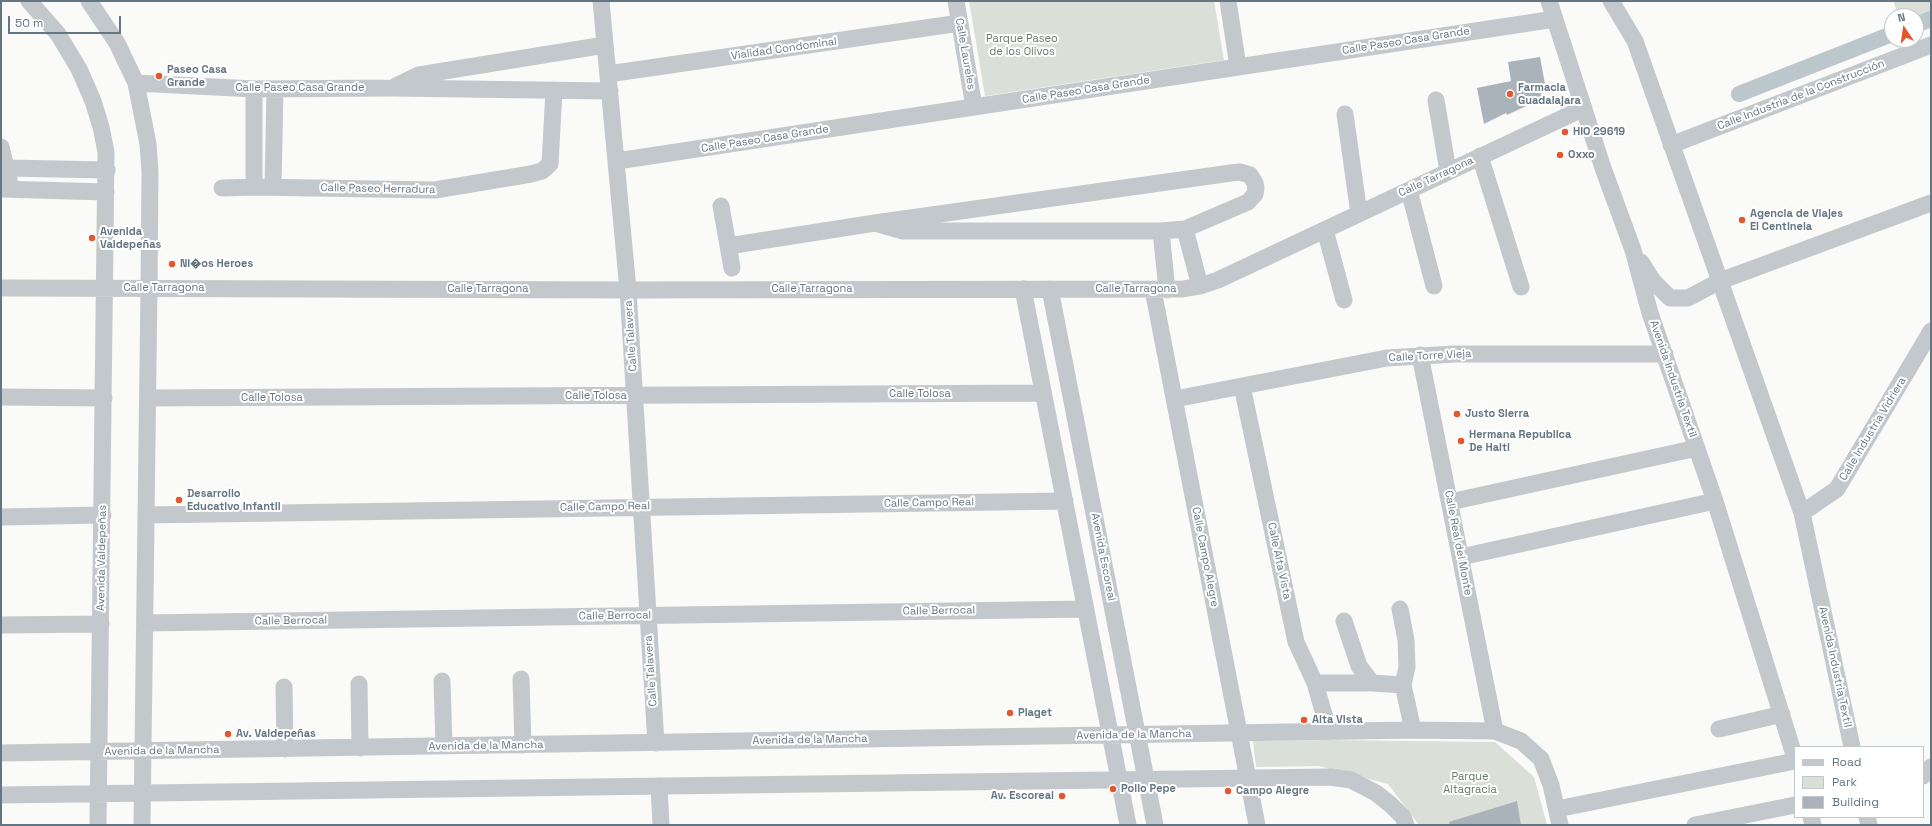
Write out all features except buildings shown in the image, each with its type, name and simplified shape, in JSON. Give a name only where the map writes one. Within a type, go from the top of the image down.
[{"type":"street","name":"Avenida Valdepeñas","points":[[29,1],[58,34],[79,69],[94,101],[106,152],[103,515],[98,825]]},
{"type":"street","points":[[89,1],[117,43],[136,83],[148,144],[150,172],[142,825]]},
{"type":"street","name":"Calle Talavera","points":[[601,1],[628,290],[656,743]]},
{"type":"street","name":"Calle Laureles","points":[[956,1],[974,107]]},
{"type":"street","points":[[1228,1],[1238,67]]},
{"type":"street","name":"Avenida Industria Textil","points":[[1549,1],[1603,168],[1633,250],[1650,313],[1715,501],[1794,756]]},
{"type":"street","name":"Avenida Industria Textil","points":[[1611,1],[1635,41],[1802,513],[1852,746]]},
{"type":"street","name":"Calle Paseo Casa Grande","points":[[617,161],[1555,18]]},
{"type":"street","name":"Vialidad Condominal","points":[[609,82],[960,23]]},
{"type":"street","name":"Calle Paseo Casa Grande","points":[[392,88],[419,75],[605,44]]},
{"type":"street","name":"Calle Industria de la Construcción","points":[[1671,144],[1931,45]]},
{"type":"street","name":"Calle Paseo Casa Grande","points":[[136,83],[254,89],[392,88],[554,90],[609,82]]},
{"type":"street","points":[[254,89],[254,186]]},
{"type":"street","points":[[273,187],[275,89]]},
{"type":"street","name":"Calle Paseo Herradura","points":[[222,188],[254,186],[435,190],[531,174],[542,170],[550,164],[554,90]]},
{"type":"street","points":[[1436,100],[1448,172]]},
{"type":"street","name":"Calle Tarragona","points":[[1,288],[1160,290],[1200,286],[1218,280],[1584,108]]},
{"type":"street","points":[[1345,114],[1359,214]]},
{"type":"street","points":[[1,147],[7,168],[6,190],[106,192]]},
{"type":"street","points":[[1480,156],[1521,287]]},
{"type":"street","points":[[7,168],[107,170]]},
{"type":"street","points":[[728,246],[875,223],[1231,172],[1245,172],[1253,178],[1256,188],[1255,194],[1248,202],[1185,229],[1161,231],[903,231],[875,223]]},
{"type":"street","points":[[1409,190],[1434,286]]},
{"type":"street","points":[[1633,250],[1653,281],[1670,298],[1688,298],[1720,281],[1931,203]]},
{"type":"street","points":[[721,206],[732,268]]},
{"type":"street","points":[[974,209],[972,220],[976,231]]},
{"type":"street","points":[[1185,229],[1200,286]]},
{"type":"street","points":[[1325,230],[1344,300]]},
{"type":"street","name":"Calle Campo Alegre","points":[[1161,231],[1160,290],[1175,399],[1258,825]]},
{"type":"street","points":[[1023,289],[1128,825]]},
{"type":"street","name":"Avenida Escoreal","points":[[1050,289],[1155,825]]},
{"type":"street","name":"Calle Industria Vidriera","points":[[1802,513],[1837,490],[1931,331]]},
{"type":"street","name":"Calle Torre Vieja","points":[[1175,399],[1380,359],[1420,355],[1665,354]]},
{"type":"street","name":"Calle Real del Monte","points":[[1420,355],[1495,731]]},
{"type":"street","name":"Calle Alta Vista","points":[[1242,386],[1296,642],[1315,683],[1329,732]]},
{"type":"street","name":"Calle Tolosa","points":[[148,398],[1043,393]]},
{"type":"street","points":[[1,397],[104,398]]},
{"type":"street","points":[[1450,502],[1697,448]]},
{"type":"street","name":"Calle Campo Real","points":[[146,515],[641,506],[1065,501]]},
{"type":"street","points":[[1461,557],[1715,501]]},
{"type":"street","points":[[1,517],[103,515]]},
{"type":"street","name":"Calle Berrocal","points":[[145,623],[1086,609]]},
{"type":"street","points":[[1400,609],[1407,654],[1407,667],[1403,685],[1413,730]]},
{"type":"street","points":[[1344,621],[1359,666],[1372,683]]},
{"type":"street","points":[[1,626],[101,624]]},
{"type":"street","points":[[521,680],[523,745]]},
{"type":"street","points":[[442,681],[444,746]]},
{"type":"street","points":[[1315,683],[1372,683],[1403,685]]},
{"type":"street","points":[[359,684],[360,748]]},
{"type":"street","points":[[284,687],[285,749]]},
{"type":"street","points":[[1719,729],[1782,714]]},
{"type":"street","name":"Avenida de la Mancha","points":[[1,753],[1138,734],[1413,730],[1495,731],[1521,741],[1541,759],[1552,785],[1558,817]]},
{"type":"street","points":[[1558,817],[1794,760]]},
{"type":"street","points":[[1924,775],[1931,766]]},
{"type":"street","points":[[1,795],[1330,777],[1351,780],[1376,793],[1403,817],[1406,825]]},
{"type":"street","points":[[658,786],[661,825]]},
{"type":"street","points":[[1695,825],[1794,805]]},
{"type":"green space","name":"Parque Paseo de los Olivos","points":[[969,1],[1214,1],[1224,60],[985,96]]},
{"type":"green space","points":[[1893,1],[1931,1],[1931,26],[1924,29],[1924,8],[1896,8]]},
{"type":"green space","name":"Parque Altagracia","points":[[1327,740],[1495,742],[1534,777],[1547,825],[1419,825],[1388,784],[1319,766],[1256,767],[1253,741]]},
{"type":"waterway","points":[[1924,22],[1931,19]]},
{"type":"waterway","points":[[1739,94],[1884,37]]},
{"type":"place","name":"Paseo Casa Grande","points":[[159,76]]},
{"type":"place","name":"Farmacia Guadalajara","points":[[1510,94]]},
{"type":"place","name":"HIO 29619","points":[[1565,132]]},
{"type":"place","name":"Oxxo","points":[[1560,155]]},
{"type":"place","name":"Agencia de Viajes El Centinela","points":[[1742,220]]},
{"type":"place","name":"Avenida Valdepeñas","points":[[92,238]]},
{"type":"place","name":"Ni�os Heroes","points":[[172,264]]},
{"type":"place","name":"Justo Sierra","points":[[1457,414]]},
{"type":"place","name":"Hermana Republica De Haiti","points":[[1461,441]]},
{"type":"place","name":"Desarrollo Educativo Infantil","points":[[179,500]]},
{"type":"place","name":"Piaget","points":[[1010,713]]},
{"type":"place","name":"Alta Vista","points":[[1304,720]]},
{"type":"place","name":"Av. Valdepeñas","points":[[228,734]]},
{"type":"place","name":"Pollo Pepe","points":[[1113,789]]},
{"type":"place","name":"Campo Alegre","points":[[1228,791]]},
{"type":"place","name":"Av. Escoreal","points":[[1062,796]]}]
